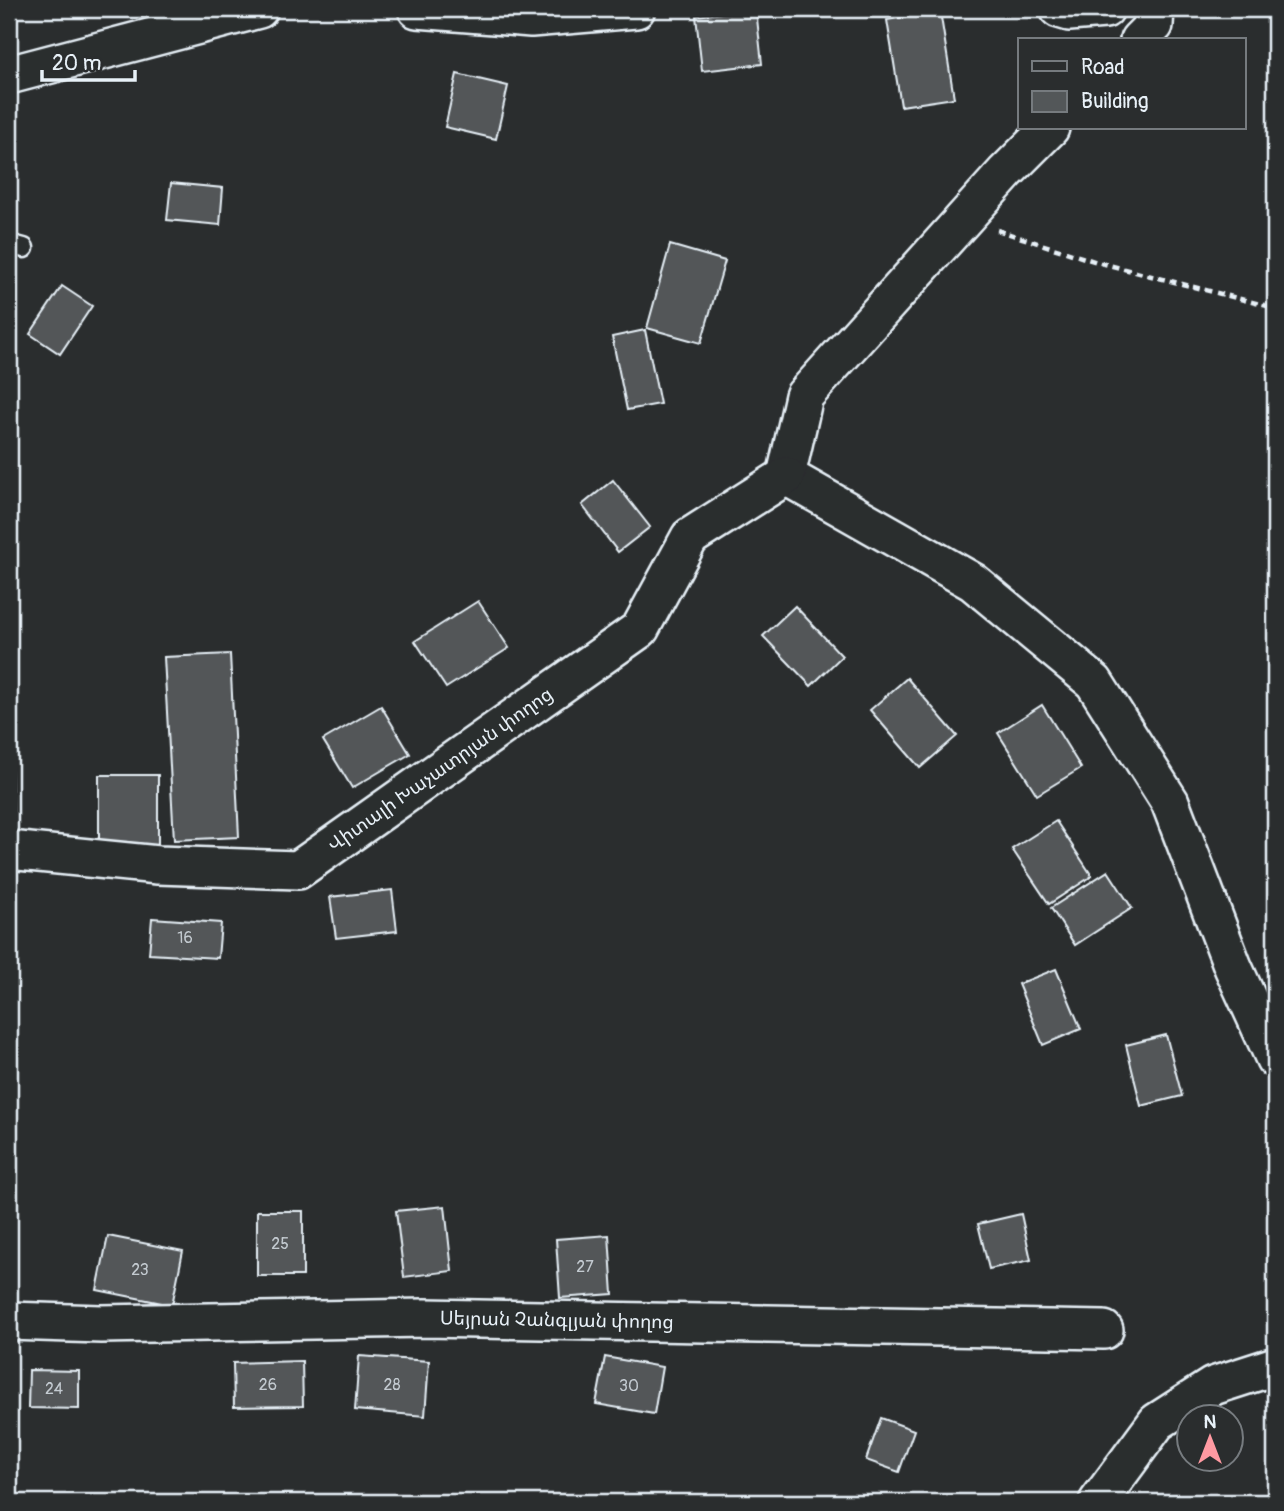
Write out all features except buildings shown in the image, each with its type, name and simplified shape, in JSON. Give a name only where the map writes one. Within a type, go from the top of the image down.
[{"type":"street","points":[[9,75],[259,9]]},
{"type":"street","points":[[417,9],[531,18],[636,9]]},
{"type":"street","points":[[1059,9],[1069,12],[1105,9]]},
{"type":"street","points":[[1141,38],[1154,25],[1155,9]]},
{"type":"street","points":[[1048,130],[963,219],[804,396],[786,476],[973,582],[1094,682],[1170,802],[1233,967],[1275,1059]]},
{"type":"street","name":"Վիտալի Խաչատրյան փողոց","points":[[9,850],[158,865],[299,870],[640,629],[690,537],[786,476]]},
{"type":"street","name":"Սեյրան Չանգլյան փողոց","points":[[9,1321],[101,1324],[425,1318],[1104,1330]]},
{"type":"street","points":[[1098,1502],[1157,1422],[1213,1386],[1275,1366]]},
{"type":"path","points":[[963,219],[1097,262],[1275,307]]}]
